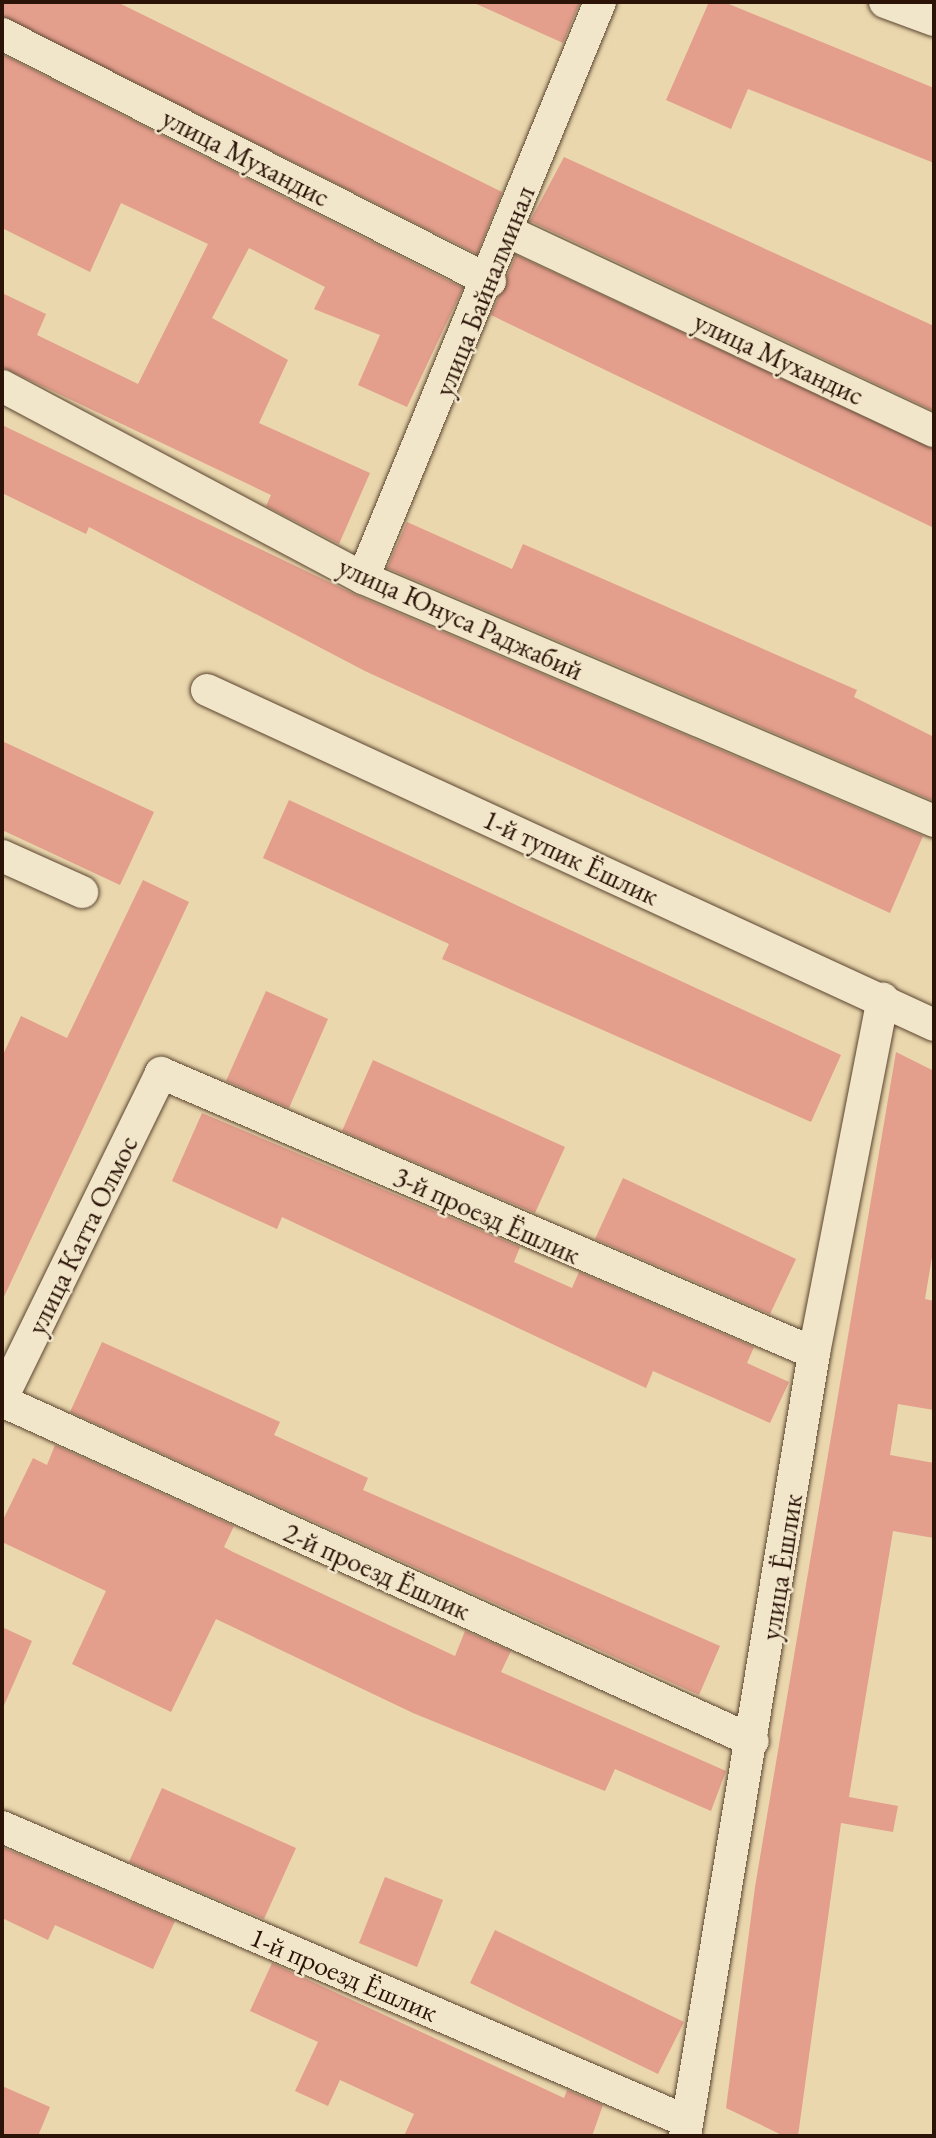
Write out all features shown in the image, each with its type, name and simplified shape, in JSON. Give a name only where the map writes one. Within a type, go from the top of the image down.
[{"type":"street","name":"улица Байналминал","points":[[363,578],[490,281],[600,2]]},
{"type":"street","points":[[885,2],[934,20]]},
{"type":"street","name":"улица Мухандис","points":[[2,34],[490,281]]},
{"type":"street","name":"улица Мухандис","points":[[509,232],[934,431]]},
{"type":"street","name":"улица Юнуса Раджабий","points":[[2,386],[363,578],[934,821]]},
{"type":"street","name":"1-й тупик Ёшлик","points":[[207,690],[883,999],[934,1025]]},
{"type":"street","points":[[2,856],[82,892]]},
{"type":"street","name":"улица Ёшлик","points":[[686,2129],[753,1741],[814,1353],[883,999]]},
{"type":"street","name":"3-й проезд Ёшлик","points":[[161,1073],[814,1353]]},
{"type":"street","name":"улица Катта Олмос","points":[[2,1399],[161,1073]]},
{"type":"street","name":"2-й проезд Ёшлик","points":[[2,1399],[753,1741]]},
{"type":"street","name":"1-й проезд Ёшлик","points":[[2,1827],[686,2129]]},
{"type":"building","points":[[2,2],[117,2],[502,192],[477,254],[2,16]]},
{"type":"building","points":[[472,2],[580,2],[563,43]]},
{"type":"building","points":[[709,2],[724,2],[934,88],[934,163],[748,89],[731,129],[666,100]]},
{"type":"building","points":[[2,54],[463,288],[407,407],[358,385],[380,335],[314,309],[325,287],[249,248],[212,318],[288,360],[259,423],[370,473],[339,544],[266,506],[271,495],[2,367],[2,293],[46,314],[37,335],[138,384],[208,244],[121,203],[90,272],[2,228]]},
{"type":"building","points":[[564,157],[934,326],[934,411],[530,221]]},
{"type":"building","points":[[516,255],[934,449],[934,528],[491,315]]},
{"type":"building","points":[[2,425],[356,595],[923,836],[890,913],[365,671],[89,527],[86,534],[2,493]]},
{"type":"building","points":[[407,522],[512,569],[523,544],[857,690],[854,697],[934,737],[934,801],[387,568]]},
{"type":"building","points":[[2,741],[154,812],[120,885],[2,830]]},
{"type":"building","points":[[289,800],[841,1055],[811,1122],[442,959],[449,944],[263,858]]},
{"type":"building","points":[[143,880],[189,902],[2,1301],[2,1057],[21,1016],[67,1038]]},
{"type":"building","points":[[266,991],[328,1019],[289,1108],[226,1081]]},
{"type":"building","points":[[896,1052],[934,1071],[934,1245],[925,1299],[934,1301],[934,1410],[898,1404],[890,1455],[934,1463],[934,1538],[893,1531],[849,1797],[898,1806],[893,1832],[841,1823],[798,2136],[784,2136],[726,2108],[755,1887]]},
{"type":"building","points":[[373,1060],[565,1147],[535,1213],[342,1131]]},
{"type":"building","points":[[202,1113],[520,1247],[514,1262],[572,1288],[579,1272],[754,1347],[747,1363],[789,1382],[770,1423],[653,1371],[646,1388],[282,1217],[277,1229],[172,1181]]},
{"type":"building","points":[[623,1178],[796,1259],[770,1314],[595,1239]]},
{"type":"building","points":[[102,1342],[280,1422],[274,1435],[368,1478],[363,1490],[720,1646],[699,1695],[70,1412]]},
{"type":"building","points":[[55,1445],[234,1526],[224,1547],[455,1656],[465,1631],[511,1651],[501,1672],[726,1771],[711,1811],[615,1769],[605,1791],[413,1713],[216,1619],[171,1712],[72,1664],[106,1591],[2,1542],[2,1522],[33,1458],[47,1465]]},
{"type":"building","points":[[2,1627],[32,1641],[2,1710]]},
{"type":"building","points":[[162,1788],[296,1848],[264,1919],[129,1862]]},
{"type":"building","points":[[2,1847],[175,1921],[153,1969],[55,1925],[48,1940],[2,1918]]},
{"type":"building","points":[[385,1877],[443,1900],[417,1967],[359,1943]]},
{"type":"building","points":[[495,1930],[684,2022],[658,2074],[470,1983]]},
{"type":"building","points":[[272,1963],[564,2098],[567,2090],[603,2105],[592,2136],[404,2136],[414,2114],[340,2080],[328,2106],[295,2091],[318,2042],[250,2011]]},
{"type":"building","points":[[2,2086],[50,2107],[38,2136],[2,2136]]}]
